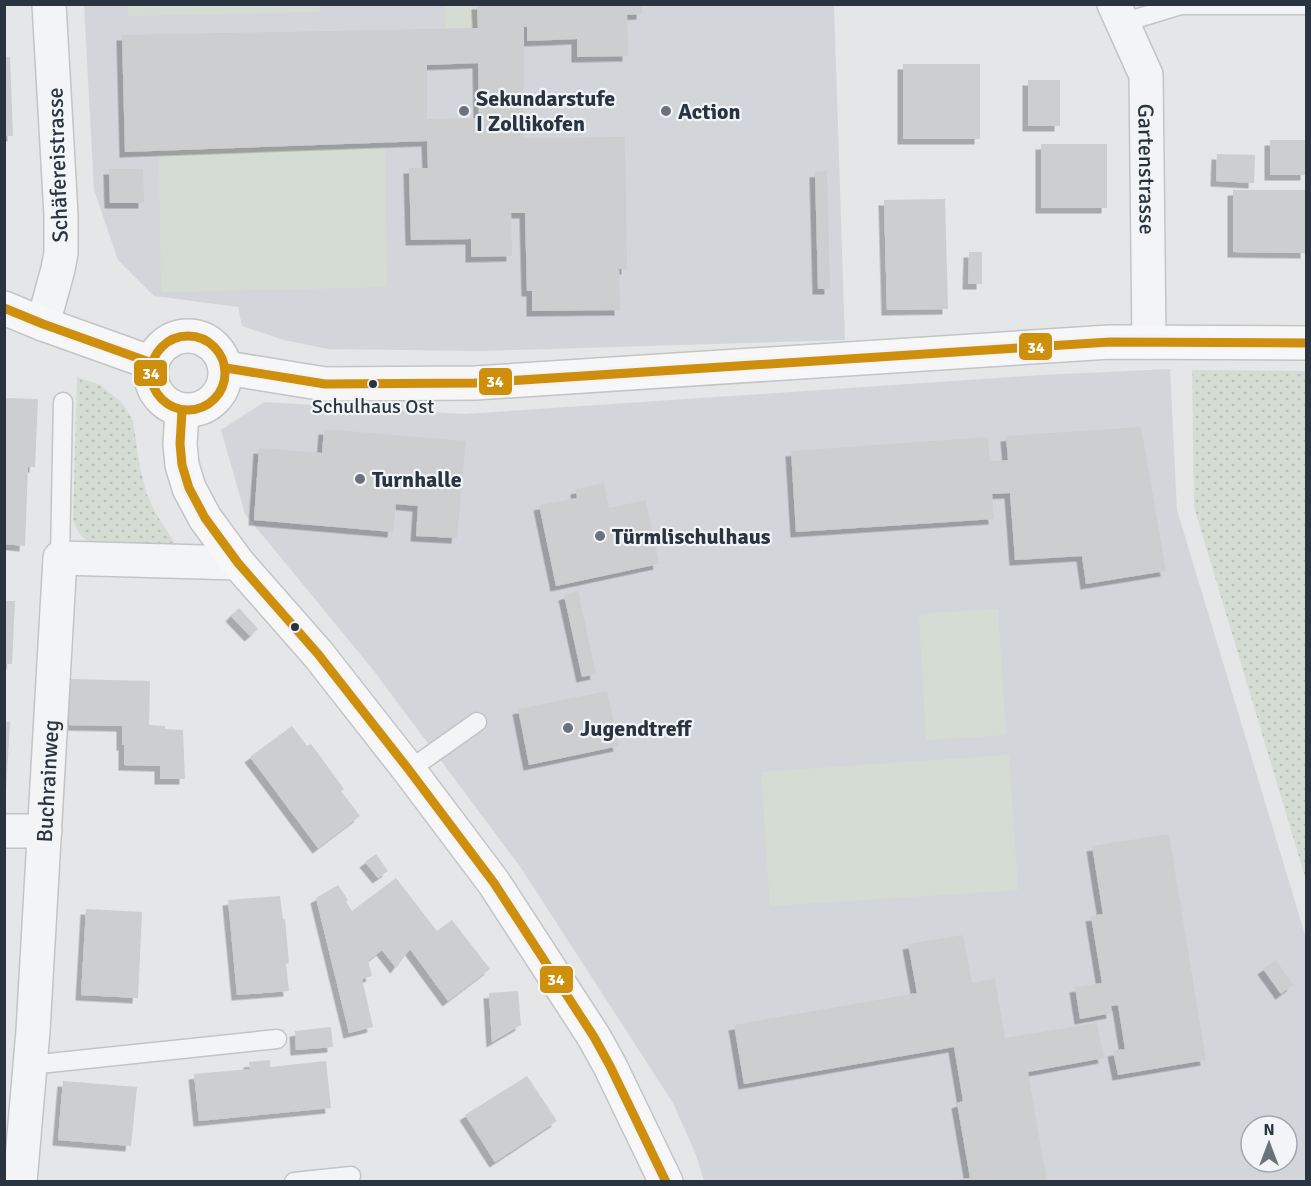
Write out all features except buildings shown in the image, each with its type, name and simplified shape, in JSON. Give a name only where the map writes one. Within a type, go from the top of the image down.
[{"type":"street","name":"Schäfereistrasse","points":[[43,324],[61,253],[61,215],[49,4]]},
{"type":"street","name":"Gartenstrasse","points":[[1118,14],[1146,75],[1149,342]]},
{"type":"street","points":[[4,308],[152,363]]},
{"type":"street","points":[[185,336],[197,336],[208,341],[223,358],[226,369],[222,392],[204,407],[193,411],[182,411],[170,406],[160,398],[153,387],[151,375],[152,363],[157,352],[174,338],[185,336]]},
{"type":"street","points":[[226,369],[325,384],[475,383],[1110,342],[1306,343]]},
{"type":"street","points":[[182,411],[180,444],[182,465],[189,488],[205,518],[238,563],[318,654],[494,883],[594,1037],[666,1182]]},
{"type":"street","points":[[60,558],[238,563]]},
{"type":"street","name":"Buchrainweg","points":[[20,1182],[15,1119],[30,1065],[60,558]]},
{"type":"street","points":[[4,831],[45,831]]},
{"type":"lane","points":[[1118,14],[1181,5],[1306,5]]},
{"type":"lane","points":[[60,558],[63,402]]},
{"type":"lane","points":[[409,770],[477,722]]},
{"type":"lane","points":[[30,1065],[276,1039]]},
{"type":"lane","points":[[294,1182],[351,1176]]},
{"type":"shaded area","points":[[128,4],[320,5],[319,12],[128,16]]},
{"type":"shaded area","name":"Sekundarstufe I Zollikofen","points":[[84,5],[834,5],[845,340],[481,351],[328,349],[284,340],[242,326],[238,307],[154,296],[118,260],[94,190]]},
{"type":"shaded area","points":[[445,5],[477,5],[478,28],[446,28]]},
{"type":"shaded area","points":[[385,147],[387,287],[161,292],[159,151]]},
{"type":"shaded area","points":[[1170,369],[1177,510],[1306,938],[1306,1181],[704,1181],[696,1155],[673,1103],[521,868],[374,671],[245,514],[221,430],[264,402],[464,414],[1042,375]]},
{"type":"shaded area","points":[[1192,370],[1306,371],[1306,880],[1194,507]]},
{"type":"shaded area","points":[[77,377],[100,385],[120,401],[127,410],[133,421],[146,492],[155,512],[174,542],[171,547],[91,544],[78,530],[73,519]]},
{"type":"shaded area","points":[[998,609],[1006,735],[926,740],[919,614]]},
{"type":"shaded area","points":[[1009,755],[1018,890],[770,906],[761,772]]},
{"type":"transit line","name":"34","points":[[4,308],[152,363]]},
{"type":"transit line","name":"34","points":[[181,336],[195,336],[209,342],[219,352],[225,366],[225,373],[223,387],[209,404],[195,410],[181,410],[167,404],[157,394],[151,380],[151,366],[157,352],[167,342],[181,336]]},
{"type":"transit line","name":"34","points":[[226,368],[325,384],[475,383],[1110,342],[1306,343]]},
{"type":"transit line","name":"34","points":[[182,411],[180,444],[182,465],[189,488],[205,518],[238,563],[318,654],[494,883],[594,1037],[666,1182]]},
{"type":"place","name":"Sekundarstufe I Zollikofen","points":[[464,111]]},
{"type":"place","name":"Action","points":[[666,111]]},
{"type":"place","name":"Schulhaus Ost","points":[[373,384]]},
{"type":"place","name":"Turnhalle","points":[[360,479]]},
{"type":"place","name":"Türmlischulhaus","points":[[600,536]]},
{"type":"place","name":"Jugendtreff","points":[[568,728]]}]
